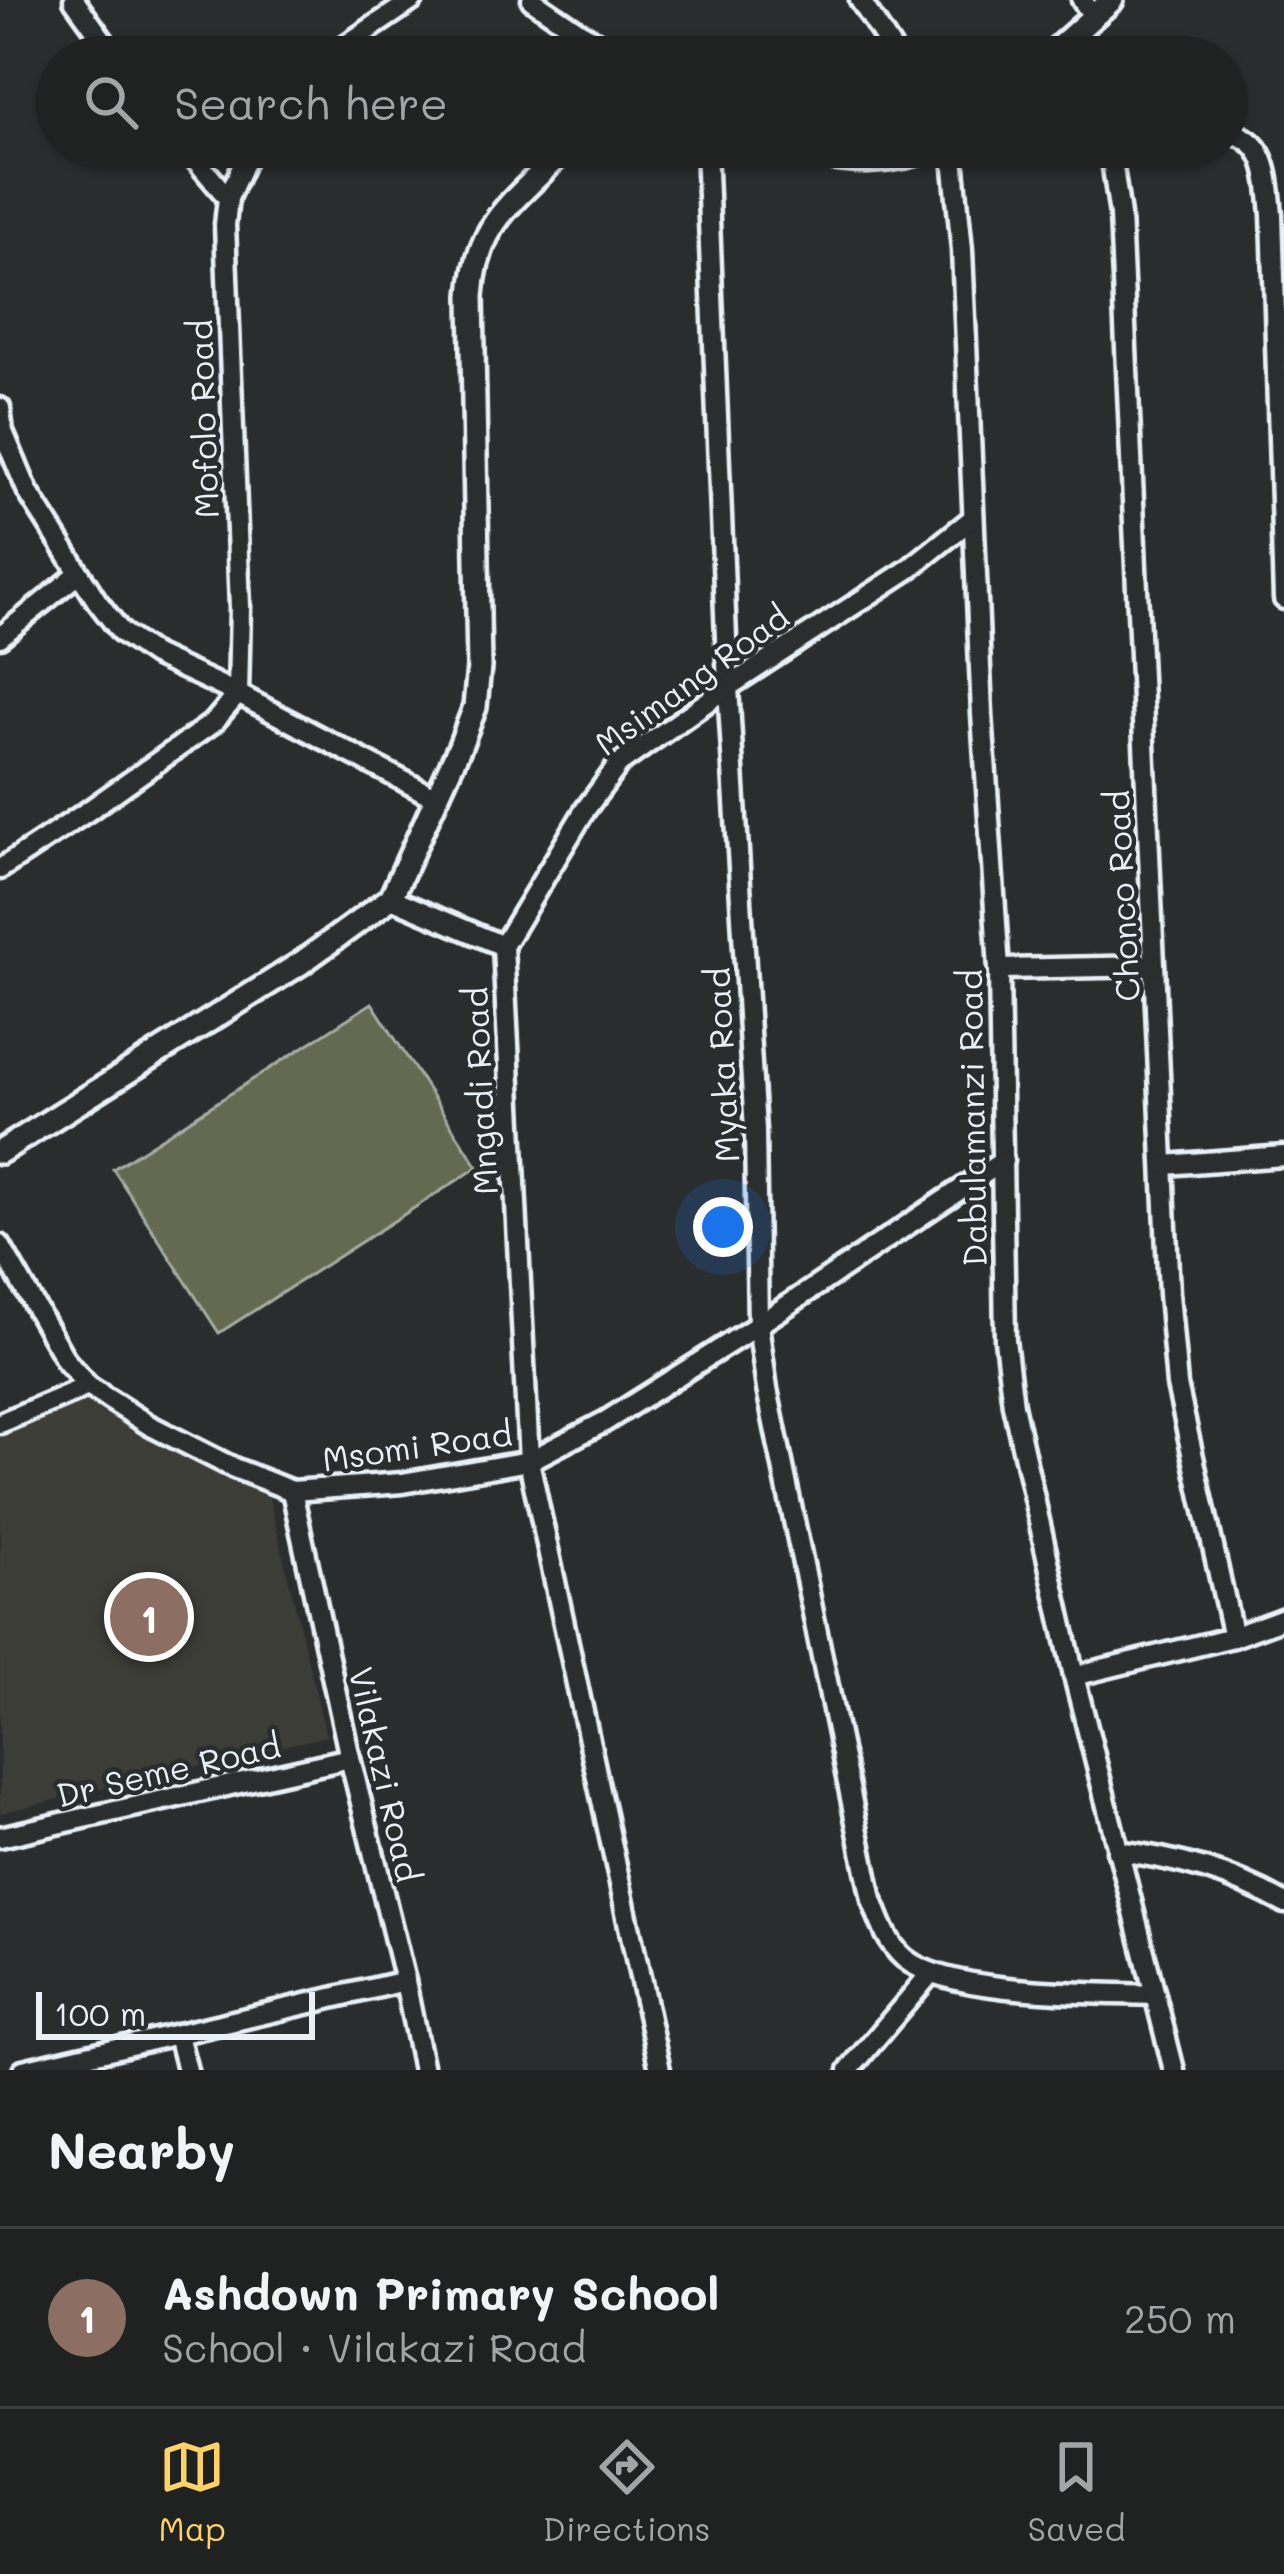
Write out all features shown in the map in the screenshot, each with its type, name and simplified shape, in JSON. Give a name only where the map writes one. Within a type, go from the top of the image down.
[{"type":"street","points":[[74,0],[100,36]]},
{"type":"street","points":[[359,36],[412,0]]},
{"type":"street","points":[[532,0],[585,36]]},
{"type":"street","points":[[860,0],[884,36]]},
{"type":"street","points":[[1065,36],[1088,8],[1112,0]]},
{"type":"street","points":[[1248,139],[1261,153],[1272,214],[1284,599]]},
{"type":"street","points":[[203,168],[228,198]]},
{"type":"street","name":"Mofolo Road","points":[[238,694],[241,644],[224,225],[228,198],[242,168]]},
{"type":"street","points":[[0,1152],[301,963],[391,898],[475,706],[474,266],[487,231],[545,168]]},
{"type":"street","name":"Myaka Road","points":[[706,168],[728,687],[755,1130],[758,1324],[771,1412],[872,1900],[884,1930],[906,1960],[931,1973]]},
{"type":"street","name":"Dabulamanzi Road","points":[[954,168],[999,969],[1005,1340],[1013,1405],[1074,1676],[1174,2070]]},
{"type":"street","name":"Chonco Road","points":[[1113,168],[1120,215],[1169,1294],[1177,1385],[1233,1637]]},
{"type":"street","points":[[0,408],[3,432],[28,491],[110,620],[134,644],[436,798]]},
{"type":"street","name":"Msimang Road","points":[[503,946],[584,810],[619,764],[909,569],[973,518]]},
{"type":"street","points":[[0,637],[79,573]]},
{"type":"street","points":[[0,869],[214,722],[238,694]]},
{"type":"street","name":"Mngadi Road","points":[[391,898],[503,946],[529,1462],[660,2070]]},
{"type":"street","points":[[999,969],[1154,966]]},
{"type":"street","points":[[1165,1166],[1284,1156]]},
{"type":"street","name":"Msomi Road","points":[[0,1245],[66,1361],[88,1386],[149,1425],[233,1468],[292,1490],[402,1483],[529,1462],[606,1421],[1003,1161]]},
{"type":"street","points":[[0,1423],[88,1386]]},
{"type":"street","name":"Vilakazi Road","points":[[292,1490],[423,2070]]},
{"type":"street","points":[[1074,1676],[1233,1637],[1284,1618]]},
{"type":"street","name":"Dr Seme Road","points":[[0,1837],[350,1758]]},
{"type":"street","points":[[1117,1851],[1208,1868],[1284,1903]]},
{"type":"street","points":[[849,2070],[931,1973],[980,1984],[1155,1995]]},
{"type":"street","points":[[23,2070],[405,1981]]},
{"type":"street","points":[[178,2035],[187,2070]]},
{"type":"shaded area","points":[[86,1394],[167,1450],[269,1497],[326,1736],[0,1813],[0,1430]]},
{"type":"green space","points":[[372,1003],[478,1167],[219,1333],[113,1169]]},
{"type":"place","name":"Ashdown Primary School","points":[[149,1617]]}]
